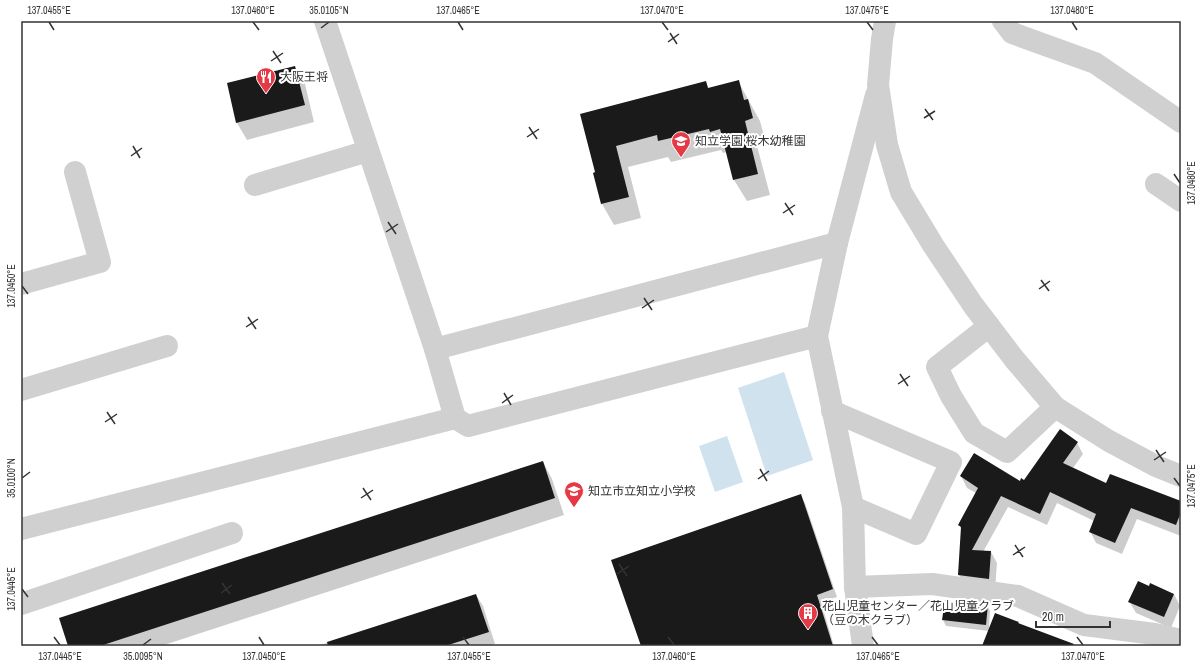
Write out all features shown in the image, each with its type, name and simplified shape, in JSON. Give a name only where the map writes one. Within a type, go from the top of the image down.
[{"type":"street","points":[[325,21],[435,349],[455,418],[468,426],[817,336]]},
{"type":"street","points":[[863,646],[855,587],[853,507],[817,336],[837,243],[878,86],[885,21]]},
{"type":"street","points":[[1003,21],[1012,33],[1095,63],[1181,122]]},
{"type":"street","points":[[878,86],[887,145],[901,192],[933,245],[989,326],[1015,360],[1055,407],[1109,441],[1156,466],[1181,476]]},
{"type":"street","points":[[255,185],[368,151]]},
{"type":"street","points":[[21,284],[100,262],[75,172]]},
{"type":"street","points":[[1156,184],[1181,201]]},
{"type":"street","points":[[435,349],[837,243]]},
{"type":"street","points":[[989,326],[937,367],[951,396],[974,433],[1007,452],[1055,407]]},
{"type":"street","points":[[21,390],[167,346]]},
{"type":"street","points":[[832,410],[951,462],[916,534],[853,507]]},
{"type":"street","points":[[21,529],[455,418]]},
{"type":"street","points":[[21,604],[232,534]]},
{"type":"street","points":[[855,587],[932,584],[1018,596],[1084,625],[1154,634],[1181,640]]},
{"type":"water","points":[[784,372],[813,460],[767,476],[738,388]]},
{"type":"water","points":[[727,436],[743,482],[715,492],[699,446]]},
{"type":"building","name":"大阪王将","points":[[295,66],[305,105],[236,123],[227,83]]},
{"type":"building","points":[[739,80],[744,100],[748,99],[753,118],[745,121],[758,174],[733,180],[720,129],[710,132],[709,129],[658,141],[657,135],[616,146],[629,197],[601,204],[593,173],[595,172],[580,114],[706,81],[708,88]]},
{"type":"building","points":[[1060,429],[1078,442],[1063,463],[1106,483],[1110,474],[1181,501],[1181,512],[1176,525],[1131,508],[1115,543],[1089,532],[1096,514],[1050,492],[1040,514],[1001,496],[972,550],[991,551],[989,579],[958,575],[961,527],[958,525],[978,488],[960,476],[974,453],[1020,481],[1021,478],[1024,480]]},
{"type":"building","points":[[543,461],[555,498],[100,646],[68,646],[59,618]]},
{"type":"building","points":[[801,494],[833,589],[817,595],[833,646],[641,646],[611,560]]},
{"type":"building","points":[[1138,581],[1149,586],[1150,583],[1174,594],[1164,617],[1128,602]]},
{"type":"building","points":[[476,594],[489,632],[445,646],[328,646],[327,642]]},
{"type":"building","points":[[945,600],[988,604],[986,625],[942,620]]},
{"type":"building","points":[[995,613],[1074,644],[1073,646],[982,646]]},
{"type":"place","name":"大阪王将","points":[[266,94]]},
{"type":"place","name":"知立学園 桜木幼稚園","points":[[681,158]]},
{"type":"place","name":"知立市立知立小学校","points":[[574,508]]},
{"type":"place","name":"花山児童センター／花山児童クラブ （豆の木クラブ）","points":[[808,630]]}]
